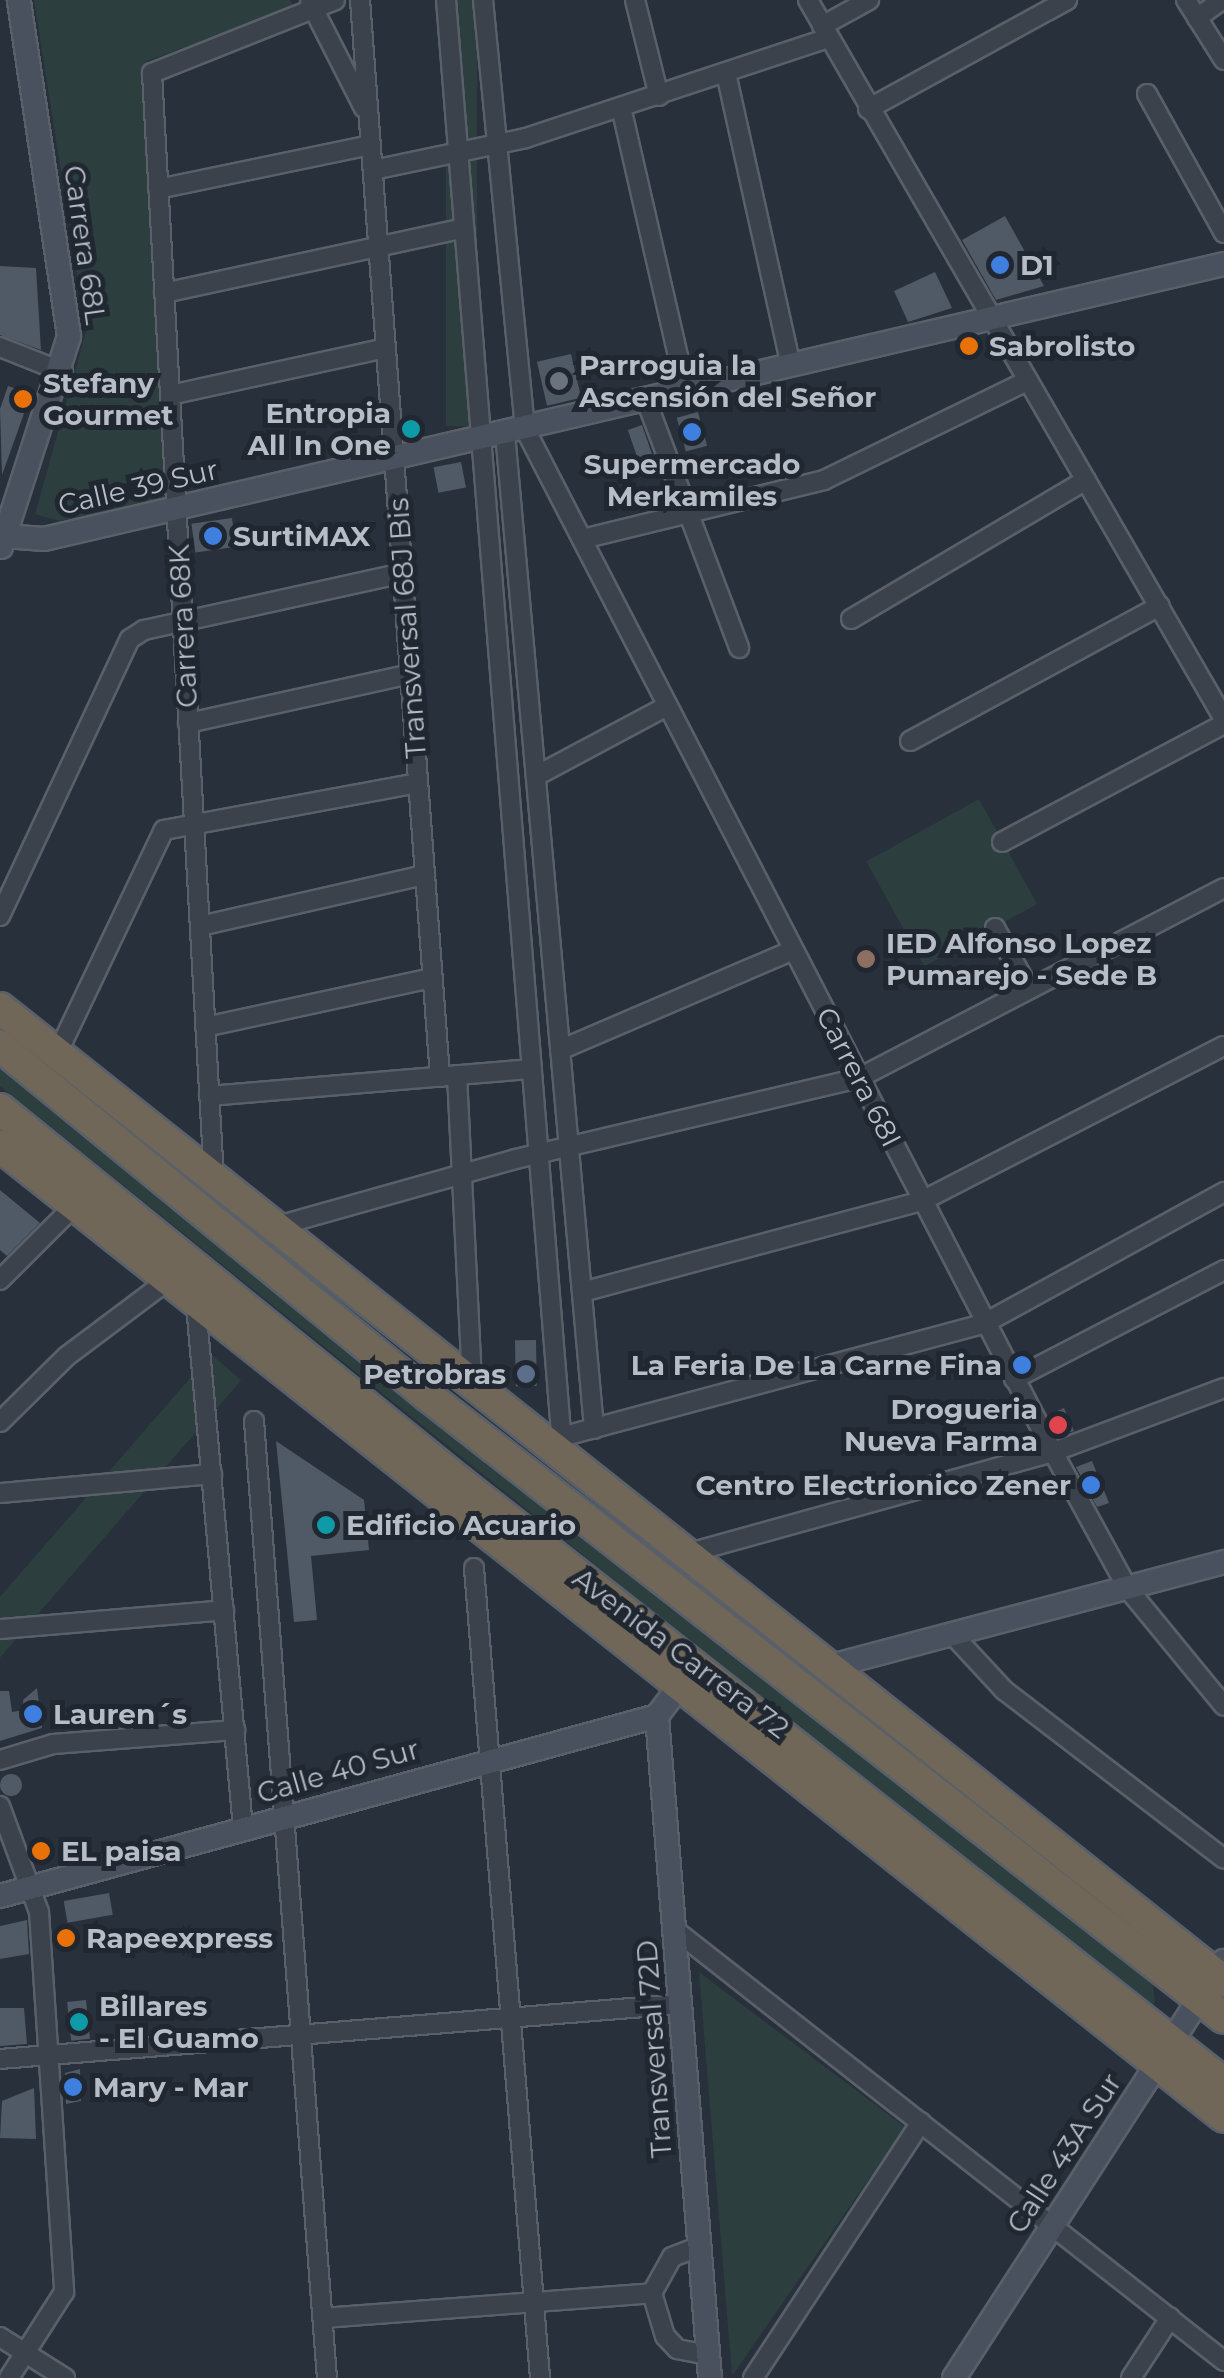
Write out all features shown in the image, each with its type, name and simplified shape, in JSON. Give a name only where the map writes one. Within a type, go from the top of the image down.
[{"type":"highway","name":"Avenida Carrera 72","points":[[0,1008],[472,1386],[562,1446],[689,1553],[1049,1839],[1216,1979],[1224,2018]]},
{"type":"highway","name":"Avenida Carrera 72","points":[[0,1046],[346,1329],[918,1774],[1216,1979]]},
{"type":"highway","name":"Avenida Carrera 72","points":[[0,1109],[537,1543],[938,1852],[1164,2053],[1224,2117]]},
{"type":"highway","name":"Avenida Carrera 72","points":[[0,1145],[196,1305],[1006,1944],[1164,2053],[1224,2082]]},
{"type":"highway","points":[[0,1145],[71,1165]]},
{"type":"highway","points":[[314,1258],[346,1329]]},
{"type":"highway","points":[[918,1774],[1049,1839]]},
{"type":"highway","points":[[938,1852],[1006,1944]]},
{"type":"street","name":"Carrera 68L","points":[[1,540],[62,372],[68,320],[19,0]]},
{"type":"street","points":[[335,0],[311,4],[369,118]]},
{"type":"street","name":"Transversal 68J Bis","points":[[360,0],[432,978],[461,1174],[472,1386]]},
{"type":"street","points":[[446,0],[462,228],[504,434],[594,1428]]},
{"type":"street","points":[[483,0],[497,144],[504,434],[532,1069],[562,1446],[594,1428],[986,1323],[1224,1192]]},
{"type":"street","points":[[636,0],[659,96]]},
{"type":"street","points":[[808,0],[1224,722],[1002,842]]},
{"type":"street","points":[[373,170],[497,144],[659,96],[825,32],[869,0]]},
{"type":"street","points":[[868,109],[1068,0]]},
{"type":"street","points":[[1186,0],[1224,60]]},
{"type":"street","points":[[1197,18],[1222,0]]},
{"type":"street","name":"Carrera 68K","points":[[214,1180],[152,73],[311,4]]},
{"type":"street","points":[[726,73],[792,365]]},
{"type":"street","points":[[1148,94],[1224,233]]},
{"type":"street","points":[[621,108],[686,391]]},
{"type":"street","points":[[158,189],[371,145]]},
{"type":"street","points":[[164,293],[462,228]]},
{"type":"street","name":"Calle 39 Sur","points":[[1,540],[44,539],[1224,264]]},
{"type":"street","points":[[0,347],[62,372]]},
{"type":"street","points":[[170,394],[386,348]]},
{"type":"street","points":[[582,539],[824,480],[1027,381]]},
{"type":"street","points":[[646,400],[739,648]]},
{"type":"street","name":"Carrera 68I","points":[[504,434],[582,539],[1014,1379],[1128,1589],[1224,1706]]},
{"type":"street","points":[[850,619],[1086,480]]},
{"type":"street","points":[[0,916],[122,647],[144,630],[403,573]]},
{"type":"street","points":[[910,741],[1160,606]]},
{"type":"street","points":[[188,723],[410,674]]},
{"type":"street","points":[[536,776],[668,706]]},
{"type":"street","points":[[58,1052],[152,842],[164,830],[194,821],[418,784]]},
{"type":"street","points":[[200,926],[425,875]]},
{"type":"street","points":[[274,1227],[539,1154],[860,1078],[1224,888]]},
{"type":"street","points":[[995,928],[1029,990]]},
{"type":"street","points":[[560,1050],[794,950]]},
{"type":"street","points":[[205,1027],[432,978]]},
{"type":"street","points":[[582,1292],[922,1201],[1224,1046]]},
{"type":"street","points":[[209,1096],[532,1069]]},
{"type":"street","points":[[0,1280],[74,1205]]},
{"type":"street","points":[[1014,1379],[1224,1270]]},
{"type":"street","points":[[0,1422],[67,1356],[167,1281]]},
{"type":"street","points":[[196,1305],[243,1829]]},
{"type":"street","points":[[689,1553],[1053,1452],[1224,1388]]},
{"type":"street","points":[[254,1421],[327,2378]]},
{"type":"street","points":[[0,1493],[212,1474]]},
{"type":"street","points":[[831,1666],[1224,1562]]},
{"type":"street","points":[[474,1568],[540,2378]]},
{"type":"street","points":[[0,1629],[224,1610]]},
{"type":"street","points":[[952,1634],[1004,1690],[1224,1859]]},
{"type":"street","points":[[658,1716],[680,1686]]},
{"type":"street","name":"Calle 40 Sur","points":[[0,1896],[658,1716]]},
{"type":"street","name":"Transversal 72D","points":[[658,1716],[709,2367]]},
{"type":"street","points":[[0,1760],[53,1744],[234,1730]]},
{"type":"street","points":[[0,1806],[31,1888],[42,1937],[64,2292],[9,2378]]},
{"type":"street","points":[[676,1930],[1224,2360]]},
{"type":"street","name":"Calle 43A Sur","points":[[954,2378],[1216,1979]]},
{"type":"street","points":[[0,2059],[681,2004]]},
{"type":"street","points":[[753,2378],[921,2122]]},
{"type":"street","points":[[700,2246],[672,2257],[652,2293],[665,2336],[677,2349],[709,2367]]},
{"type":"street","points":[[322,2318],[533,2298],[652,2293]]},
{"type":"street","points":[[1131,2378],[1170,2318]]},
{"type":"street","points":[[0,2337],[65,2378]]},
{"type":"shaded area","points":[[34,0],[290,0],[293,6],[145,62],[170,501],[59,521],[35,514],[86,332]]},
{"type":"shaded area","points":[[446,0],[477,0],[477,426],[446,426]]},
{"type":"shaded area","points":[[979,799],[1037,904],[924,966],[866,862]]},
{"type":"shaded area","points":[[0,1058],[1152,1973],[1155,2002],[1150,2011],[0,1086]]},
{"type":"shaded area","points":[[211,1354],[241,1380],[0,1658],[0,1597]]},
{"type":"shaded area","points":[[699,1972],[905,2127],[732,2376]]},
{"type":"building","name":"D1","points":[[1005,216],[1044,286],[996,300],[962,240]]},
{"type":"building","points":[[0,266],[36,268],[41,350],[0,335]]},
{"type":"building","points":[[935,272],[952,308],[908,322],[894,291]]},
{"type":"building","name":"Parroguia la Ascensión del Señor","points":[[571,354],[581,398],[547,406],[537,362]]},
{"type":"building","points":[[8,386],[31,394],[2,475],[0,409]]},
{"type":"building","name":"Supermercado Merkamiles","points":[[698,412],[707,446],[686,452],[677,418]]},
{"type":"building","points":[[642,425],[654,459],[640,464],[628,430]]},
{"type":"building","points":[[461,462],[466,488],[438,493],[434,467]]},
{"type":"building","name":"SurtiMAX","points":[[232,518],[236,547],[195,552],[191,524]]},
{"type":"building","points":[[0,1190],[40,1223],[7,1256],[0,1250]]},
{"type":"building","name":"Petrobras","points":[[515,1340],[536,1340],[537,1386],[516,1386]]},
{"type":"building","name":"Drogueria Nueva Farma","points":[[1064,1408],[1074,1431],[1059,1436],[1048,1415]]},
{"type":"building","name":"Edificio Acuario","points":[[276,1441],[364,1500],[369,1550],[311,1556],[317,1620],[294,1622]]},
{"type":"building","name":"Centro Electrionico Zener","points":[[1092,1461],[1109,1503],[1097,1507],[1076,1467]]},
{"type":"building","points":[[37,1688],[42,1728],[0,1741],[0,1691],[9,1691],[12,1712],[24,1710],[23,1700]]},
{"type":"building","points":[[11,1774],[19,1777],[19,1793],[11,1796],[3,1793],[0,1785],[3,1777]]},
{"type":"building","name":"EL paisa","points":[[46,1839],[52,1858],[38,1864],[28,1845]]},
{"type":"building","points":[[109,1893],[113,1915],[68,1923],[64,1901]]},
{"type":"building","points":[[27,1920],[29,1954],[0,1959],[0,1926]]},
{"type":"building","name":"Billares - El Guamo","points":[[86,2000],[90,2039],[71,2041],[67,2002]]},
{"type":"building","points":[[0,2008],[24,2008],[27,2044],[0,2046]]},
{"type":"building","name":"Mary - Mar","points":[[80,2069],[81,2101],[66,2104],[65,2073]]},
{"type":"building","points":[[34,2088],[36,2139],[0,2138],[2,2101]]},
{"type":"place","name":"D1","points":[[1000,265]]},
{"type":"place","name":"Sabrolisto","points":[[969,346]]},
{"type":"place","name":"Parroguia la Ascensión del Señor","points":[[559,381]]},
{"type":"place","name":"Stefany Gourmet","points":[[23,399]]},
{"type":"place","name":"Entropia All In One","points":[[411,429]]},
{"type":"place","name":"Supermercado Merkamiles","points":[[692,432]]},
{"type":"place","name":"SurtiMAX","points":[[213,536]]},
{"type":"place","name":"IED Alfonso Lopez Pumarejo - Sede B","points":[[866,959]]},
{"type":"place","name":"La Feria De La Carne Fina","points":[[1022,1365]]},
{"type":"place","name":"Petrobras","points":[[526,1374]]},
{"type":"place","name":"Drogueria Nueva Farma","points":[[1058,1425]]},
{"type":"place","name":"Centro Electrionico Zener","points":[[1091,1485]]},
{"type":"place","name":"Edificio Acuario","points":[[326,1525]]},
{"type":"place","name":"Lauren´s","points":[[33,1714]]},
{"type":"place","name":"EL paisa","points":[[41,1851]]},
{"type":"place","name":"Rapeexpress","points":[[66,1938]]},
{"type":"place","name":"Billares - El Guamo","points":[[79,2022]]},
{"type":"place","name":"Mary - Mar","points":[[73,2087]]}]
